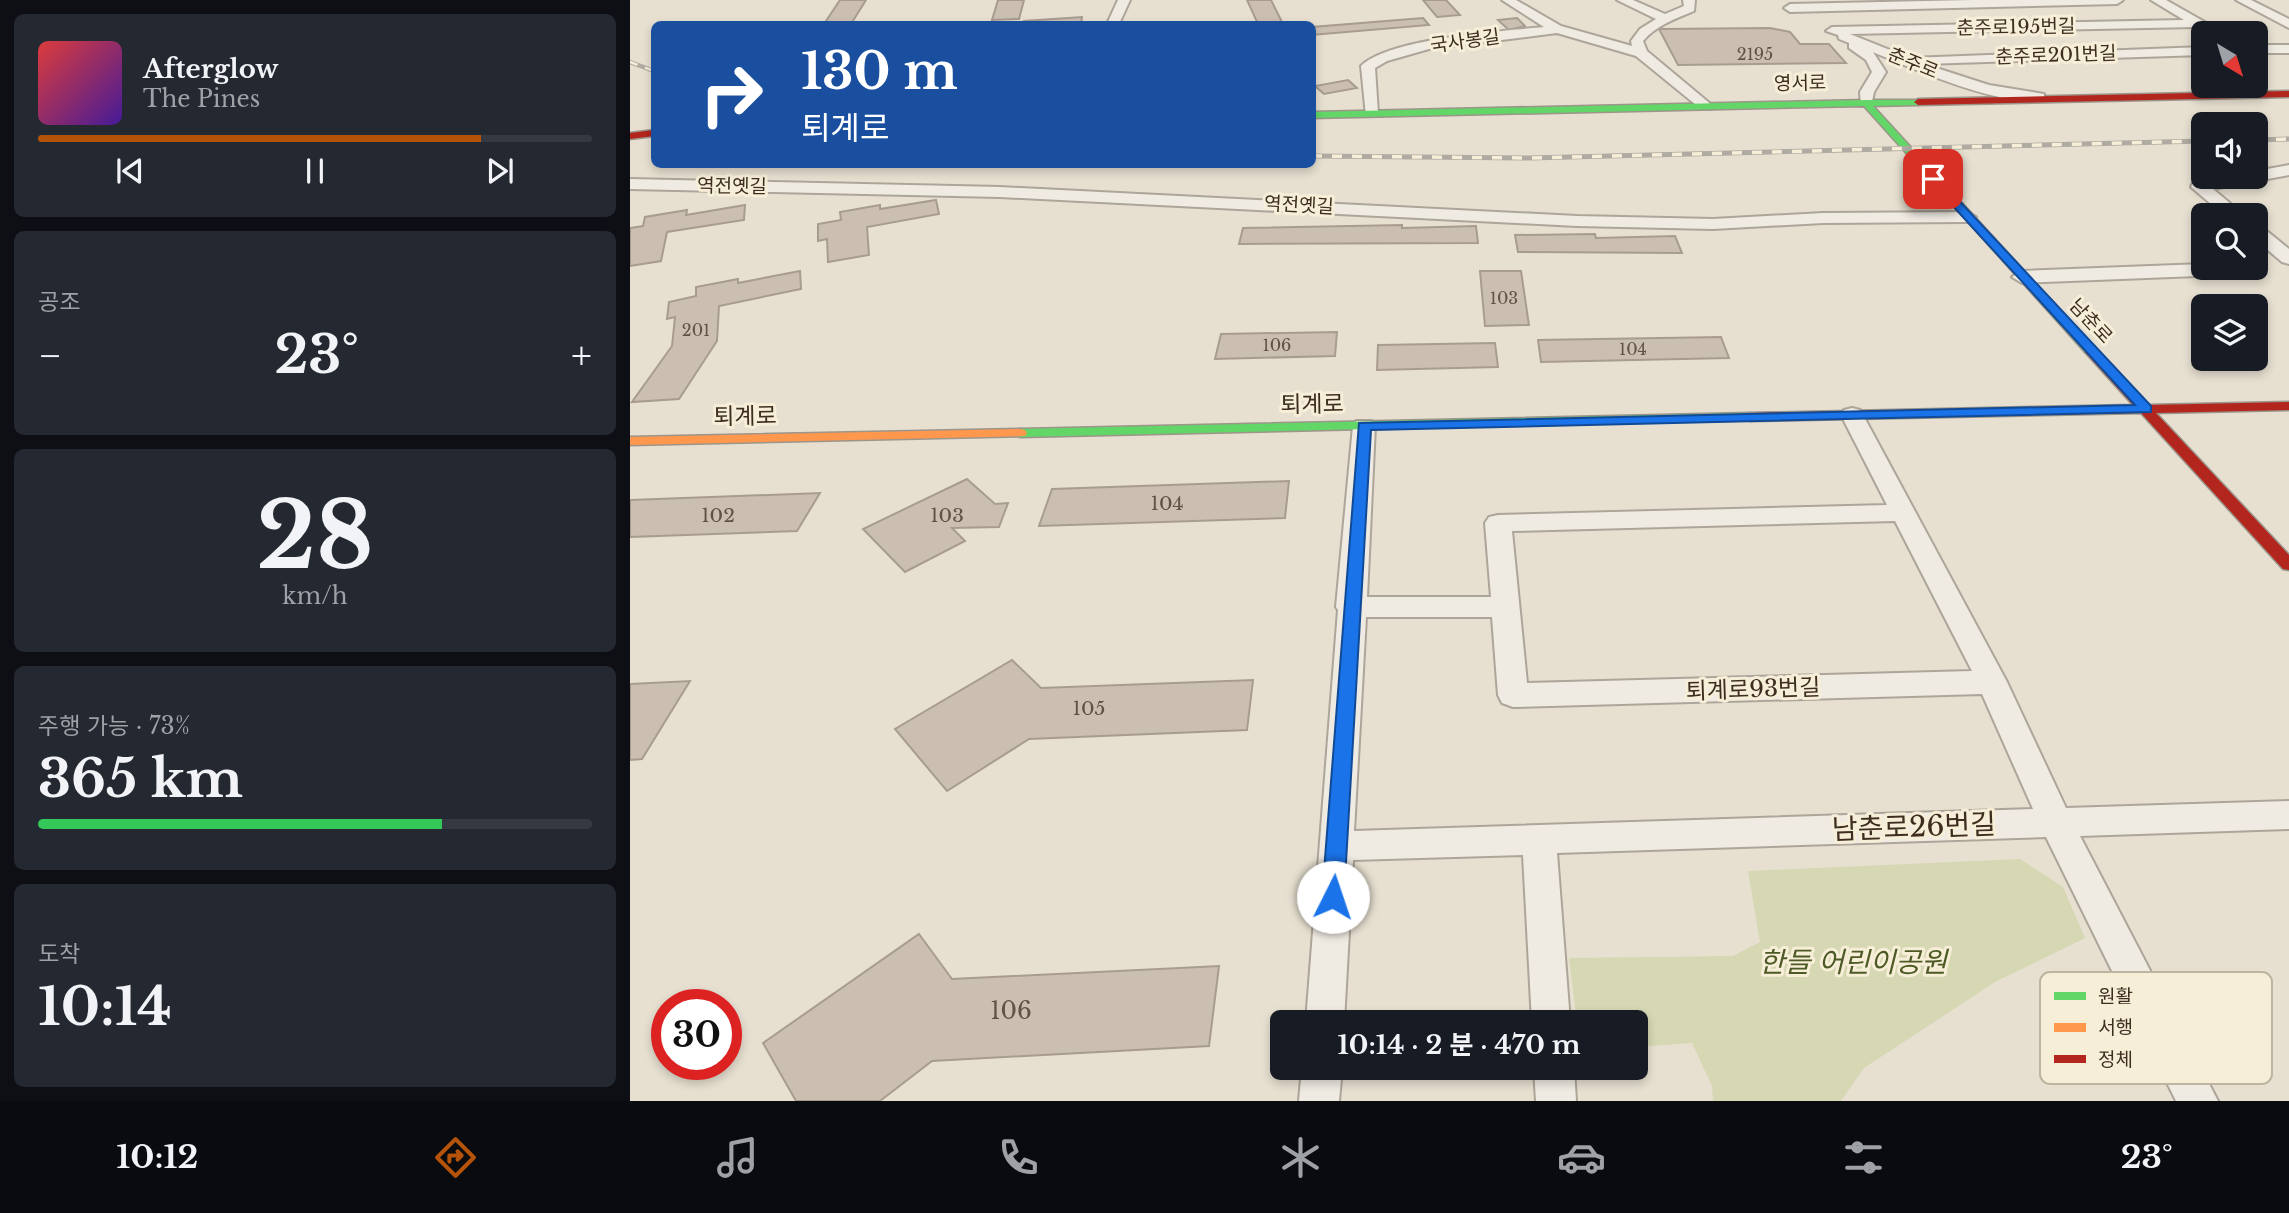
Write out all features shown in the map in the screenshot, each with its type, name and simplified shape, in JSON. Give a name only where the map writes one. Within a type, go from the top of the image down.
[{"type":"street","points":[[1114,21],[1124,0]]},
{"type":"street","points":[[1511,2],[1534,0]]},
{"type":"street","points":[[1623,0],[1665,19]]},
{"type":"street","points":[[1641,53],[1637,41],[1644,32],[1690,8],[1689,0]]},
{"type":"street","name":"춘주로","points":[[1777,0],[1821,25],[1978,88],[2058,99]]},
{"type":"street","points":[[1790,8],[2117,0]]},
{"type":"street","points":[[2157,0],[2196,21]]},
{"type":"street","points":[[2242,0],[2289,24]]},
{"type":"street","name":"국사봉길","points":[[1511,2],[1557,29]]},
{"type":"street","points":[[1959,2],[2031,55]]},
{"type":"street","name":"춘주로195번길","points":[[1821,25],[1994,28],[2191,23]]},
{"type":"street","points":[[1821,25],[1878,65],[1880,72],[1867,92],[1866,103]]},
{"type":"street","points":[[1557,29],[1641,53],[1706,106]]},
{"type":"street","name":"국사봉길","points":[[1371,113],[1368,66],[1377,59],[1433,45],[1557,29]]},
{"type":"street","points":[[2268,49],[2289,49]]},
{"type":"street","name":"춘주로201번길","points":[[1908,61],[2191,51]]},
{"type":"street","name":"영서로","points":[[1316,114],[2289,94]]},
{"type":"street","name":"남춘로","points":[[1866,103],[1967,217],[2289,565]]},
{"type":"street","points":[[630,122],[651,122]]},
{"type":"street","points":[[630,136],[651,133]]},
{"type":"street","points":[[2268,174],[2289,170]]},
{"type":"street","name":"역전옛길","points":[[630,184],[1000,192],[1577,221],[1713,223],[1823,218],[1967,217]]},
{"type":"street","points":[[2202,189],[2220,203]]},
{"type":"street","points":[[2268,241],[2289,258]]},
{"type":"street","points":[[2268,267],[2289,266]]},
{"type":"street","points":[[2022,277],[2191,270]]},
{"type":"street","name":"퇴계로","points":[[630,441],[2289,407]]},
{"type":"street","points":[[1852,415],[1992,682],[2056,823],[2132,972]]},
{"type":"street","points":[[1326,1010],[1350,607],[1364,426]]},
{"type":"street","points":[[1350,607],[1505,607],[1498,523],[1905,513]]},
{"type":"street","name":"퇴계로93번길","points":[[1505,607],[1513,695],[1992,682]]},
{"type":"street","name":"남춘로26번길","points":[[1336,846],[2289,815]]},
{"type":"street","points":[[1539,840],[1550,1010]]},
{"type":"street","points":[[1319,1101],[1321,1080]]},
{"type":"street","points":[[1555,1080],[1556,1101]]},
{"type":"street","points":[[2189,1084],[2198,1101]]},
{"type":"green space","name":"한들 어린이공원","points":[[2020,859],[2063,887],[2085,938],[1995,982],[1864,1068],[1841,1101],[1713,1101],[1712,1086],[1692,1043],[1648,1046],[1648,1010],[1576,1010],[1569,958],[1733,956],[1760,942],[1748,871]]},
{"type":"building","points":[[840,0],[866,0],[853,21],[826,21]]},
{"type":"building","points":[[998,0],[1024,0],[1019,19],[992,20]]},
{"type":"building","points":[[1247,0],[1271,0],[1282,21],[1257,21]]},
{"type":"building","points":[[1423,0],[1446,0],[1460,15],[1437,17]]},
{"type":"building","points":[[1082,17],[1081,21],[1024,21]]},
{"type":"building","points":[[1423,18],[1429,25],[1316,35],[1316,27]]},
{"type":"building","points":[[1517,18],[1525,26],[1509,30],[1498,20]]},
{"type":"building","points":[[1770,28],[1790,32],[1800,44],[1829,44],[1846,63],[1678,65],[1659,29]]},
{"type":"building","points":[[1348,80],[1357,88],[1324,94],[1316,86]]},
{"type":"building","points":[[936,200],[939,214],[867,227],[869,255],[828,262],[827,239],[818,241],[818,224],[841,220],[840,212]]},
{"type":"building","points":[[745,205],[744,220],[667,232],[661,261],[630,266],[630,228],[643,226],[645,217],[687,210],[686,215]]},
{"type":"building","points":[[1402,225],[1402,228],[1476,226],[1478,243],[1239,244],[1243,228]]},
{"type":"building","points":[[1595,234],[1596,238],[1675,236],[1682,253],[1518,252],[1515,235]]},
{"type":"building","points":[[800,271],[801,289],[719,306],[717,341],[679,399],[632,402],[672,346],[675,317],[667,319],[669,302],[696,296],[696,287],[738,279],[738,283]]},
{"type":"building","points":[[1480,271],[1521,271],[1529,325],[1485,326]]},
{"type":"building","points":[[1337,332],[1335,356],[1215,359],[1221,334]]},
{"type":"building","points":[[1721,337],[1729,358],[1541,362],[1538,340]]},
{"type":"building","points":[[1495,343],[1498,367],[1377,370],[1378,345]]},
{"type":"building","points":[[967,479],[995,504],[1008,503],[999,527],[952,528],[965,541],[905,572],[863,529]]},
{"type":"building","points":[[1289,481],[1285,518],[1039,526],[1052,489]]},
{"type":"building","points":[[820,493],[797,531],[630,537],[630,500]]},
{"type":"building","points":[[1012,660],[1041,688],[1253,680],[1247,730],[1029,739],[947,791],[895,729]]},
{"type":"building","points":[[690,681],[642,759],[630,760],[630,684]]},
{"type":"building","points":[[919,934],[952,979],[1219,966],[1209,1046],[932,1061],[880,1101],[796,1101],[763,1043]]},
{"type":"railway","points":[[630,62],[651,70]]},
{"type":"railway","points":[[2268,140],[2289,139]]},
{"type":"railway","points":[[1316,156],[1530,158],[2191,141]]},
{"type":"traffic: fast","points":[[1316,115],[1918,102]]},
{"type":"traffic: fast","points":[[1866,103],[2089,349]]},
{"type":"traffic: fast","points":[[1020,433],[1750,417]]},
{"type":"traffic: slow","points":[[630,441],[1020,433]]},
{"type":"traffic: jam","points":[[1918,102],[2289,94]]},
{"type":"traffic: jam","points":[[630,136],[651,133]]},
{"type":"traffic: jam","points":[[2089,349],[2289,565]]},
{"type":"traffic: jam","points":[[1750,417],[2289,406]]},
{"type":"route","points":[[1333,897],[1364,426],[2146,409],[1933,179]]}]
